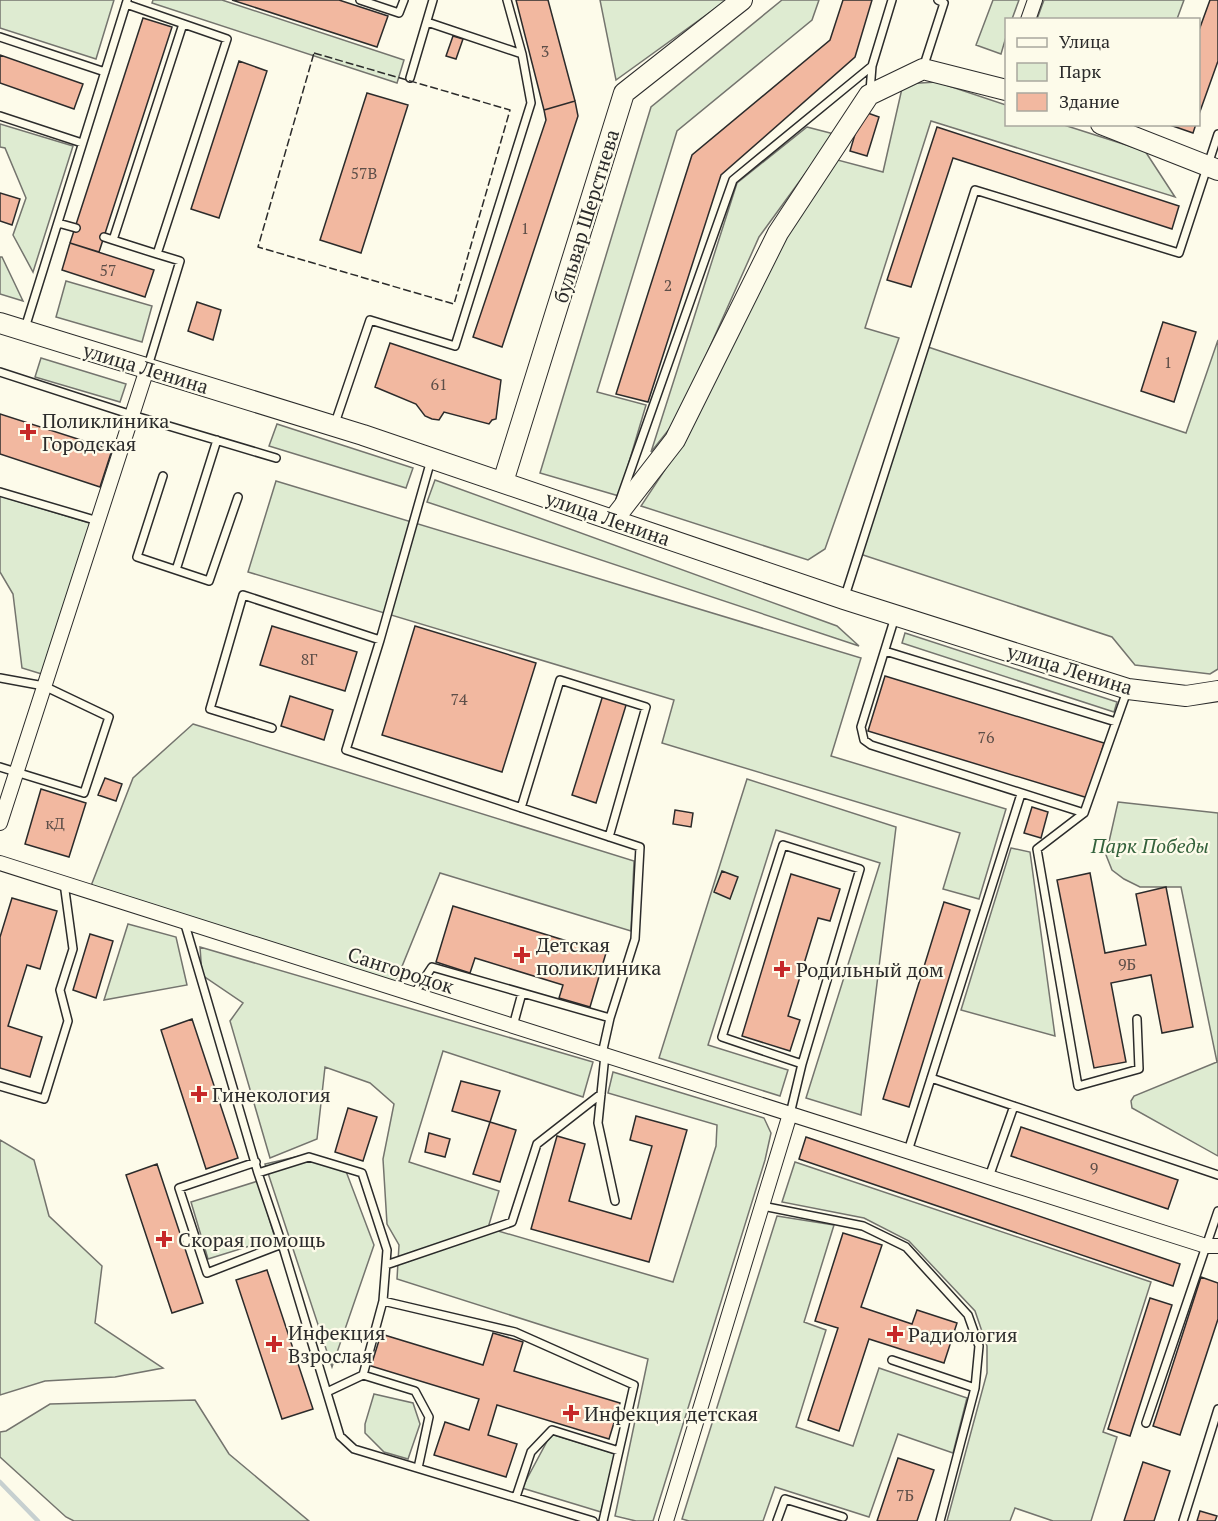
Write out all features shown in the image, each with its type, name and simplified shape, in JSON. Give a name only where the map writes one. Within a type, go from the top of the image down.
[{"type":"street","name":"бульвар Шерстнева","points":[[503,482],[624,93],[742,0]]},
{"type":"street","points":[[1029,18],[1035,0]]},
{"type":"street","points":[[613,520],[675,440],[778,233],[869,95],[923,69],[1005,85]]},
{"type":"street","points":[[1106,126],[1213,168]]},
{"type":"street","name":"улица Ленина","points":[[0,323],[334,427],[503,482],[844,599],[1128,688],[1186,696],[1218,691]]},
{"type":"street","points":[[0,823],[147,369]]},
{"type":"street","name":"Сангородок","points":[[0,863],[1212,1246]]},
{"type":"street","points":[[666,1521],[790,1114]]},
{"type":"lane","points":[[360,0],[399,13],[404,0]]},
{"type":"lane","points":[[410,78],[433,0]]},
{"type":"lane","points":[[334,427],[370,320],[455,346],[531,103],[522,54],[507,0]]},
{"type":"lane","points":[[869,95],[872,66],[892,0]]},
{"type":"lane","points":[[923,69],[944,3],[938,0]]},
{"type":"lane","points":[[24,331],[127,2],[226,39],[157,254]]},
{"type":"lane","points":[[427,22],[522,54]]},
{"type":"lane","points":[[113,240],[183,24]]},
{"type":"lane","points":[[0,37],[105,72]]},
{"type":"lane","points":[[613,520],[733,180],[872,66]]},
{"type":"lane","points":[[0,116],[82,143]]},
{"type":"lane","points":[[844,599],[975,190],[1179,253],[1213,168],[1218,134]]},
{"type":"lane","points":[[58,223],[76,228]]},
{"type":"lane","points":[[104,237],[180,261],[147,369]]},
{"type":"lane","points":[[0,372],[276,458]]},
{"type":"lane","points":[[176,570],[217,440]]},
{"type":"lane","points":[[432,459],[346,750],[640,847],[635,939],[610,1018],[603,1054],[598,1123],[615,1201]]},
{"type":"lane","points":[[163,476],[137,557],[209,581],[238,497]]},
{"type":"lane","points":[[0,492],[98,521]]},
{"type":"lane","points":[[272,728],[210,709],[243,596],[380,640]]},
{"type":"lane","points":[[896,615],[861,727],[864,740],[871,745],[1084,813]]},
{"type":"lane","points":[[885,651],[1116,722]]},
{"type":"lane","points":[[0,678],[44,686],[108,717],[84,794],[0,767]]},
{"type":"lane","points":[[520,808],[560,680],[646,707],[609,837]]},
{"type":"lane","points":[[1128,688],[1084,813],[1036,849],[1078,1086],[1139,1069],[1137,1019]]},
{"type":"lane","points":[[908,1151],[1021,794]]},
{"type":"lane","points":[[790,1114],[802,1064],[860,870],[783,845],[722,1037],[802,1064]]},
{"type":"lane","points":[[0,1086],[44,1099],[68,1021],[60,990],[73,949],[64,883]]},
{"type":"lane","points":[[184,921],[258,1173],[340,1436],[354,1449],[593,1521]]},
{"type":"lane","points":[[414,994],[432,967],[610,1018]]},
{"type":"lane","points":[[513,1026],[522,993]]},
{"type":"lane","points":[[931,1077],[1218,1175]]},
{"type":"lane","points":[[386,1265],[513,1222],[537,1144],[601,1094]]},
{"type":"lane","points":[[989,1177],[1014,1106]]},
{"type":"lane","points":[[258,1173],[309,1157],[362,1173],[387,1250],[383,1301],[363,1375]]},
{"type":"lane","points":[[256,1162],[179,1188],[207,1273],[282,1244]]},
{"type":"lane","points":[[762,1206],[863,1226],[906,1248],[968,1315],[979,1346],[975,1388],[940,1521]]},
{"type":"lane","points":[[1146,1423],[1212,1246],[1218,1210]]},
{"type":"lane","points":[[383,1301],[515,1332],[634,1385],[603,1521]]},
{"type":"lane","points":[[892,1360],[975,1388]]},
{"type":"lane","points":[[327,1392],[363,1375],[415,1391],[429,1417],[418,1468]]},
{"type":"lane","points":[[1183,1521],[1218,1409]]},
{"type":"lane","points":[[516,1497],[531,1452],[552,1430],[619,1451]]},
{"type":"lane","points":[[777,1521],[785,1499],[843,1517]]},
{"type":"green space","points":[[0,0],[114,0],[96,59],[0,28]]},
{"type":"green space","points":[[153,0],[222,0],[404,60],[397,83],[152,3]]},
{"type":"green space","points":[[600,0],[727,0],[616,80]]},
{"type":"green space","points":[[782,0],[819,0],[812,20],[677,131],[597,392],[646,405],[619,496],[540,473],[651,107]]},
{"type":"green space","points":[[993,0],[1019,0],[1012,18],[1005,18],[1005,40],[1001,54],[976,45]]},
{"type":"green space","points":[[1044,0],[1184,0],[1177,18],[1037,18]]},
{"type":"green space","points":[[937,82],[1005,105],[1005,126],[1067,126],[1145,151],[1175,197],[931,121],[865,328],[899,338],[825,549],[808,560],[641,506],[682,444],[781,238],[834,159],[883,172],[903,84]]},
{"type":"green space","points":[[0,124],[73,146],[33,272],[13,235],[26,198],[5,148],[0,147]]},
{"type":"green space","points":[[807,127],[834,134],[759,237],[678,418],[651,452],[737,183]]},
{"type":"green space","points":[[0,257],[2,257],[23,301],[0,294]]},
{"type":"green space","points":[[66,281],[152,306],[142,342],[56,317]]},
{"type":"green space","points":[[1218,340],[1218,669],[1210,674],[1135,665],[1112,637],[860,554],[928,347],[1186,433]]},
{"type":"green space","points":[[41,358],[126,384],[120,402],[35,377]]},
{"type":"green space","points":[[277,424],[413,468],[406,488],[269,446]]},
{"type":"green space","points":[[435,480],[837,626],[859,646],[427,502]]},
{"type":"green space","points":[[276,481],[861,658],[831,756],[1006,809],[979,899],[943,889],[960,833],[662,743],[674,700],[248,572]]},
{"type":"green space","points":[[0,496],[93,524],[45,675],[22,668],[13,594],[0,572]]},
{"type":"green space","points":[[905,633],[1117,702],[1114,712],[902,643]]},
{"type":"green space","points":[[193,724],[634,861],[631,931],[440,873],[394,986],[89,891],[133,778]]},
{"type":"green space","points":[[747,779],[896,827],[861,1115],[806,1098],[880,863],[776,830],[708,1045],[788,1070],[780,1096],[659,1058]]},
{"type":"green space","name":"Парк Победы","points":[[1118,802],[1218,813],[1218,1156],[1132,1108],[1131,1101],[1134,1096],[1217,1062],[1181,887],[1140,887],[1112,870],[1106,855]]},
{"type":"green space","points":[[1011,848],[1030,852],[1055,1036],[961,1010]]},
{"type":"green space","points":[[128,924],[176,937],[187,985],[104,1000]]},
{"type":"green space","points":[[200,947],[593,1062],[583,1097],[443,1051],[409,1162],[499,1191],[488,1228],[673,1282],[716,1146],[717,1125],[608,1093],[613,1072],[764,1118],[771,1133],[765,1160],[653,1521],[636,1521],[615,1516],[648,1359],[397,1279],[399,1245],[387,1224],[383,1159],[394,1104],[370,1083],[325,1067],[317,1139],[270,1158],[230,1021],[243,1003],[202,975]]},
{"type":"green space","points":[[0,1140],[34,1160],[49,1216],[102,1266],[95,1323],[163,1368],[115,1377],[45,1381],[0,1395]]},
{"type":"green space","points":[[304,1155],[344,1166],[374,1245],[332,1367],[265,1164]]},
{"type":"green space","points":[[795,1162],[1151,1282],[1103,1432],[1117,1437],[1091,1521],[1053,1521],[1015,1508],[1010,1521],[947,1521],[987,1373],[987,1346],[975,1311],[909,1241],[864,1218],[782,1202]]},
{"type":"green space","points":[[258,1181],[275,1238],[208,1259],[191,1202]]},
{"type":"green space","points":[[777,1216],[834,1225],[804,1322],[826,1330],[796,1427],[853,1446],[879,1368],[967,1398],[953,1453],[898,1434],[869,1517],[775,1487],[763,1521],[689,1521],[682,1519]]},
{"type":"green space","points":[[374,1394],[413,1403],[420,1424],[408,1459],[384,1452],[365,1433],[365,1424]]},
{"type":"green space","points":[[195,1400],[229,1454],[309,1521],[74,1521],[66,1517],[0,1457],[0,1432],[6,1431],[50,1404]]},
{"type":"green space","points":[[551,1434],[616,1454],[601,1512],[522,1488]]},
{"type":"building","points":[[232,0],[339,0],[388,16],[377,47]]},
{"type":"building","points":[[516,0],[548,0],[575,101],[544,110]]},
{"type":"building","points":[[843,0],[872,0],[855,57],[721,175],[648,402],[616,394],[692,155],[830,40]]},
{"type":"building","points":[[1210,0],[1218,0],[1218,61],[1200,111],[1200,28]]},
{"type":"building","points":[[143,18],[172,27],[99,252],[70,243]]},
{"type":"building","points":[[453,36],[463,39],[456,59],[446,56]]},
{"type":"building","points":[[0,55],[83,84],[74,109],[0,83]]},
{"type":"building","points":[[239,61],[267,71],[219,218],[191,209]]},
{"type":"building","points":[[367,93],[408,105],[361,253],[320,240]]},
{"type":"building","points":[[575,101],[578,116],[502,347],[473,337],[546,120],[544,110]]},
{"type":"building","points":[[862,111],[879,117],[867,156],[850,151]]},
{"type":"building","points":[[1173,126],[1195,126],[1193,133]]},
{"type":"building","points":[[937,127],[1179,206],[1172,229],[953,158],[911,287],[887,280]]},
{"type":"building","points":[[0,193],[20,199],[12,225],[0,221]]},
{"type":"building","points":[[70,243],[154,270],[145,297],[62,270]]},
{"type":"building","points":[[197,302],[221,310],[213,340],[188,331]]},
{"type":"building","points":[[1163,322],[1196,332],[1174,402],[1141,391]]},
{"type":"building","points":[[390,343],[501,380],[496,419],[489,424],[444,412],[439,420],[432,419],[425,416],[416,404],[375,387]]},
{"type":"building","name":"Поликлиника Городская","points":[[0,414],[112,450],[100,487],[0,454]]},
{"type":"building","points":[[272,626],[357,652],[345,691],[260,665]]},
{"type":"building","points":[[415,626],[536,663],[502,772],[382,735]]},
{"type":"building","points":[[885,676],[1104,743],[1088,798],[868,731]]},
{"type":"building","points":[[603,695],[627,702],[596,803],[572,795]]},
{"type":"building","points":[[290,696],[333,710],[324,740],[281,726]]},
{"type":"building","points":[[105,778],[122,784],[116,801],[98,795]]},
{"type":"building","points":[[41,789],[86,803],[69,857],[25,844]]},
{"type":"building","points":[[1032,807],[1048,812],[1041,838],[1024,833]]},
{"type":"building","points":[[675,810],[693,813],[691,827],[673,824]]},
{"type":"building","points":[[722,871],[738,877],[730,899],[714,892]]},
{"type":"building","points":[[1090,873],[1105,953],[1146,945],[1136,894],[1166,887],[1193,1027],[1162,1033],[1151,975],[1111,983],[1126,1062],[1094,1068],[1057,880]]},
{"type":"building","name":"Родильный дом","points":[[791,874],[840,889],[830,921],[818,918],[788,1016],[800,1020],[790,1051],[742,1036]]},
{"type":"building","points":[[12,898],[57,911],[40,969],[27,965],[8,1026],[42,1037],[30,1077],[0,1068],[0,937]]},
{"type":"building","points":[[944,902],[970,910],[909,1107],[883,1099]]},
{"type":"building","name":"Детская поликлиника","points":[[453,906],[606,953],[590,1007],[559,998],[563,985],[475,958],[470,973],[436,962]]},
{"type":"building","points":[[90,934],[113,941],[96,998],[73,990]]},
{"type":"building","name":"Гинекология","points":[[192,1019],[238,1158],[206,1169],[161,1030]]},
{"type":"building","points":[[461,1081],[500,1091],[490,1122],[452,1111]]},
{"type":"building","points":[[348,1108],[377,1117],[363,1161],[335,1152]]},
{"type":"building","points":[[636,1116],[687,1130],[649,1262],[531,1229],[557,1136],[585,1144],[569,1201],[631,1219],[652,1146],[630,1140]]},
{"type":"building","points":[[490,1122],[516,1130],[500,1182],[473,1174]]},
{"type":"building","points":[[1021,1127],[1178,1180],[1168,1209],[1011,1156]]},
{"type":"building","points":[[429,1133],[450,1139],[445,1157],[425,1152]]},
{"type":"building","points":[[806,1137],[1180,1264],[1173,1286],[799,1159]]},
{"type":"building","name":"Скорая помощь","points":[[157,1164],[203,1303],[172,1313],[126,1175]]},
{"type":"building","name":"Радиология","points":[[843,1233],[882,1245],[861,1307],[912,1324],[917,1310],[957,1323],[944,1363],[869,1339],[839,1431],[808,1420],[838,1328],[815,1321]]},
{"type":"building","name":"Инфекция Взрослая","points":[[267,1270],[313,1409],[282,1419],[236,1280]]},
{"type":"building","points":[[1201,1277],[1218,1283],[1218,1319],[1180,1435],[1153,1426]]},
{"type":"building","points":[[1150,1298],[1172,1305],[1130,1436],[1108,1429]]},
{"type":"building","name":"Инфекция детская","points":[[493,1333],[523,1342],[514,1371],[620,1403],[609,1439],[497,1405],[488,1435],[517,1444],[506,1477],[434,1455],[445,1422],[469,1430],[479,1399],[371,1366],[381,1334],[483,1365]]},
{"type":"building","points":[[898,1458],[934,1470],[917,1521],[877,1521]]},
{"type":"building","points":[[1143,1462],[1170,1471],[1154,1521],[1124,1521]]},
{"type":"building","points":[[1200,1511],[1217,1516],[1215,1521],[1197,1521]]},
{"type":"waterway","points":[[0,1482],[38,1521]]},
{"type":"fence","points":[[314,53],[510,110],[454,304],[258,247],[314,53]]},
{"type":"place","name":"Поликлиника Городская","points":[[28,432]]},
{"type":"place","name":"Детская поликлиника","points":[[522,955]]},
{"type":"place","name":"Родильный дом","points":[[782,969]]},
{"type":"place","name":"Гинекология","points":[[199,1094]]},
{"type":"place","name":"Скорая помощь","points":[[164,1239]]},
{"type":"place","name":"Радиология","points":[[895,1334]]},
{"type":"place","name":"Инфекция Взрослая","points":[[274,1344]]},
{"type":"place","name":"Инфекция детская","points":[[571,1413]]}]
